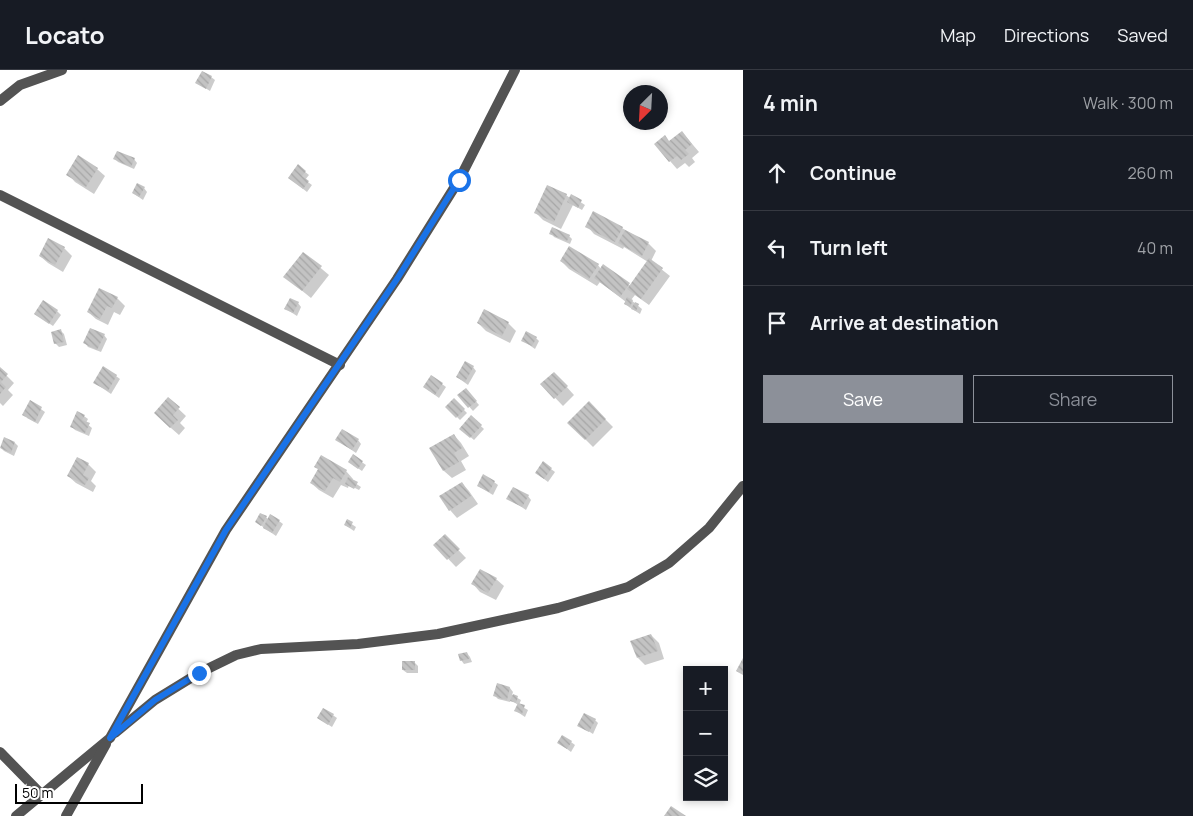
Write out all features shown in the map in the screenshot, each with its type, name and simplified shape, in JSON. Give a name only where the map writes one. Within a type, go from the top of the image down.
[{"type":"street","points":[[0,101],[20,84],[62,70]]},
{"type":"street","points":[[66,816],[226,530],[397,279],[459,180],[515,70]]},
{"type":"street","points":[[0,195],[340,365]]},
{"type":"street","points":[[16,816],[155,700],[199,673],[236,655],[261,649],[358,644],[438,634],[558,608],[628,587],[669,563],[709,528],[743,486]]},
{"type":"street","points":[[0,752],[42,795]]},
{"type":"building","points":[[202,71],[212,76],[206,89],[195,83]]},
{"type":"building","points":[[682,131],[692,144],[685,150],[689,154],[681,160],[677,156],[669,162],[654,144],[665,135],[669,141]]},
{"type":"building","points":[[117,151],[135,158],[131,167],[113,159]]},
{"type":"building","points":[[78,155],[98,168],[86,187],[66,175]]},
{"type":"building","points":[[298,164],[306,171],[302,176],[309,181],[303,189],[288,178]]},
{"type":"building","points":[[137,183],[145,187],[139,197],[132,193]]},
{"type":"building","points":[[547,185],[567,194],[554,222],[534,213]]},
{"type":"building","points":[[571,194],[582,200],[578,208],[567,202]]},
{"type":"building","points":[[593,211],[623,227],[615,242],[585,227]]},
{"type":"building","points":[[552,227],[570,235],[567,241],[549,234]]},
{"type":"building","points":[[625,230],[649,242],[642,256],[618,243]]},
{"type":"building","points":[[48,238],[65,247],[55,265],[39,256]]},
{"type":"building","points":[[569,246],[599,264],[589,279],[560,261]]},
{"type":"building","points":[[303,252],[322,266],[302,291],[283,277]]},
{"type":"building","points":[[649,258],[663,268],[641,299],[627,289]]},
{"type":"building","points":[[603,264],[630,283],[620,297],[594,278]]},
{"type":"building","points":[[99,288],[118,297],[112,308],[107,306],[100,319],[87,312]]},
{"type":"building","points":[[627,297],[633,300],[630,307],[624,304]]},
{"type":"building","points":[[290,298],[299,302],[293,313],[284,309]]},
{"type":"building","points":[[43,300],[58,310],[49,324],[34,314]]},
{"type":"building","points":[[635,302],[639,304],[636,311],[631,309]]},
{"type":"building","points":[[484,309],[509,322],[502,336],[477,323]]},
{"type":"building","points":[[90,328],[105,334],[97,350],[83,343]]},
{"type":"building","points":[[61,329],[64,342],[54,344],[51,332]]},
{"type":"building","points":[[526,331],[537,337],[532,346],[521,341]]},
{"type":"building","points":[[465,361],[474,366],[465,382],[456,377]]},
{"type":"building","points":[[103,366],[117,375],[108,391],[93,383]]},
{"type":"building","points":[[0,367],[8,374],[1,382],[6,387],[0,394]]},
{"type":"building","points":[[554,372],[568,386],[554,399],[540,384]]},
{"type":"building","points":[[431,375],[443,383],[435,395],[423,387]]},
{"type":"building","points":[[466,388],[477,401],[468,408],[457,395]]},
{"type":"building","points":[[168,397],[180,407],[173,415],[178,420],[170,428],[154,413]]},
{"type":"building","points":[[454,398],[465,409],[456,418],[445,407]]},
{"type":"building","points":[[30,400],[42,407],[35,422],[22,415]]},
{"type":"building","points":[[589,401],[606,419],[585,440],[567,423]]},
{"type":"building","points":[[77,411],[85,415],[82,420],[90,423],[85,433],[70,427]]},
{"type":"building","points":[[471,415],[482,425],[470,438],[459,429]]},
{"type":"building","points":[[342,429],[359,439],[352,450],[335,440]]},
{"type":"building","points":[[454,434],[462,448],[454,453],[459,462],[443,471],[429,448]]},
{"type":"building","points":[[4,437],[15,442],[11,453],[0,448]]},
{"type":"building","points":[[353,454],[363,461],[358,469],[348,462]]},
{"type":"building","points":[[321,455],[347,470],[340,482],[333,478],[325,491],[310,483],[318,469],[314,467]]},
{"type":"building","points":[[77,457],[89,463],[83,475],[89,478],[85,485],[67,476]]},
{"type":"building","points":[[543,461],[552,468],[544,479],[535,473]]},
{"type":"building","points":[[483,474],[495,481],[489,492],[477,486]]},
{"type":"building","points":[[348,477],[358,482],[354,489],[345,484]]},
{"type":"building","points":[[462,482],[471,496],[449,511],[439,496]]},
{"type":"building","points":[[513,487],[529,495],[522,507],[506,499]]},
{"type":"building","points":[[260,513],[267,516],[261,526],[255,522]]},
{"type":"building","points":[[270,514],[280,520],[272,533],[263,528]]},
{"type":"building","points":[[347,519],[353,522],[350,528],[344,525]]},
{"type":"building","points":[[445,534],[460,549],[447,560],[433,545]]},
{"type":"building","points":[[480,569],[497,578],[488,593],[471,584]]},
{"type":"building","points":[[651,634],[658,651],[637,658],[630,641]]},
{"type":"building","points":[[467,652],[469,659],[460,661],[458,654]]},
{"type":"building","points":[[743,658],[743,675],[736,671]]},
{"type":"building","points":[[402,661],[415,661],[415,670],[402,670]]},
{"type":"building","points":[[497,683],[510,687],[507,700],[493,696]]},
{"type":"building","points":[[513,694],[518,696],[516,703],[510,701]]},
{"type":"building","points":[[518,703],[525,705],[522,714],[514,711]]},
{"type":"building","points":[[323,708],[334,714],[328,725],[317,718]]},
{"type":"building","points":[[584,713],[596,719],[589,732],[577,726]]},
{"type":"building","points":[[562,735],[572,741],[567,749],[557,743]]},
{"type":"building","points":[[671,806],[686,816],[664,816]]},
{"type":"route","points":[[199,673],[155,700],[110,738],[226,530],[340,365],[459,180]]}]
